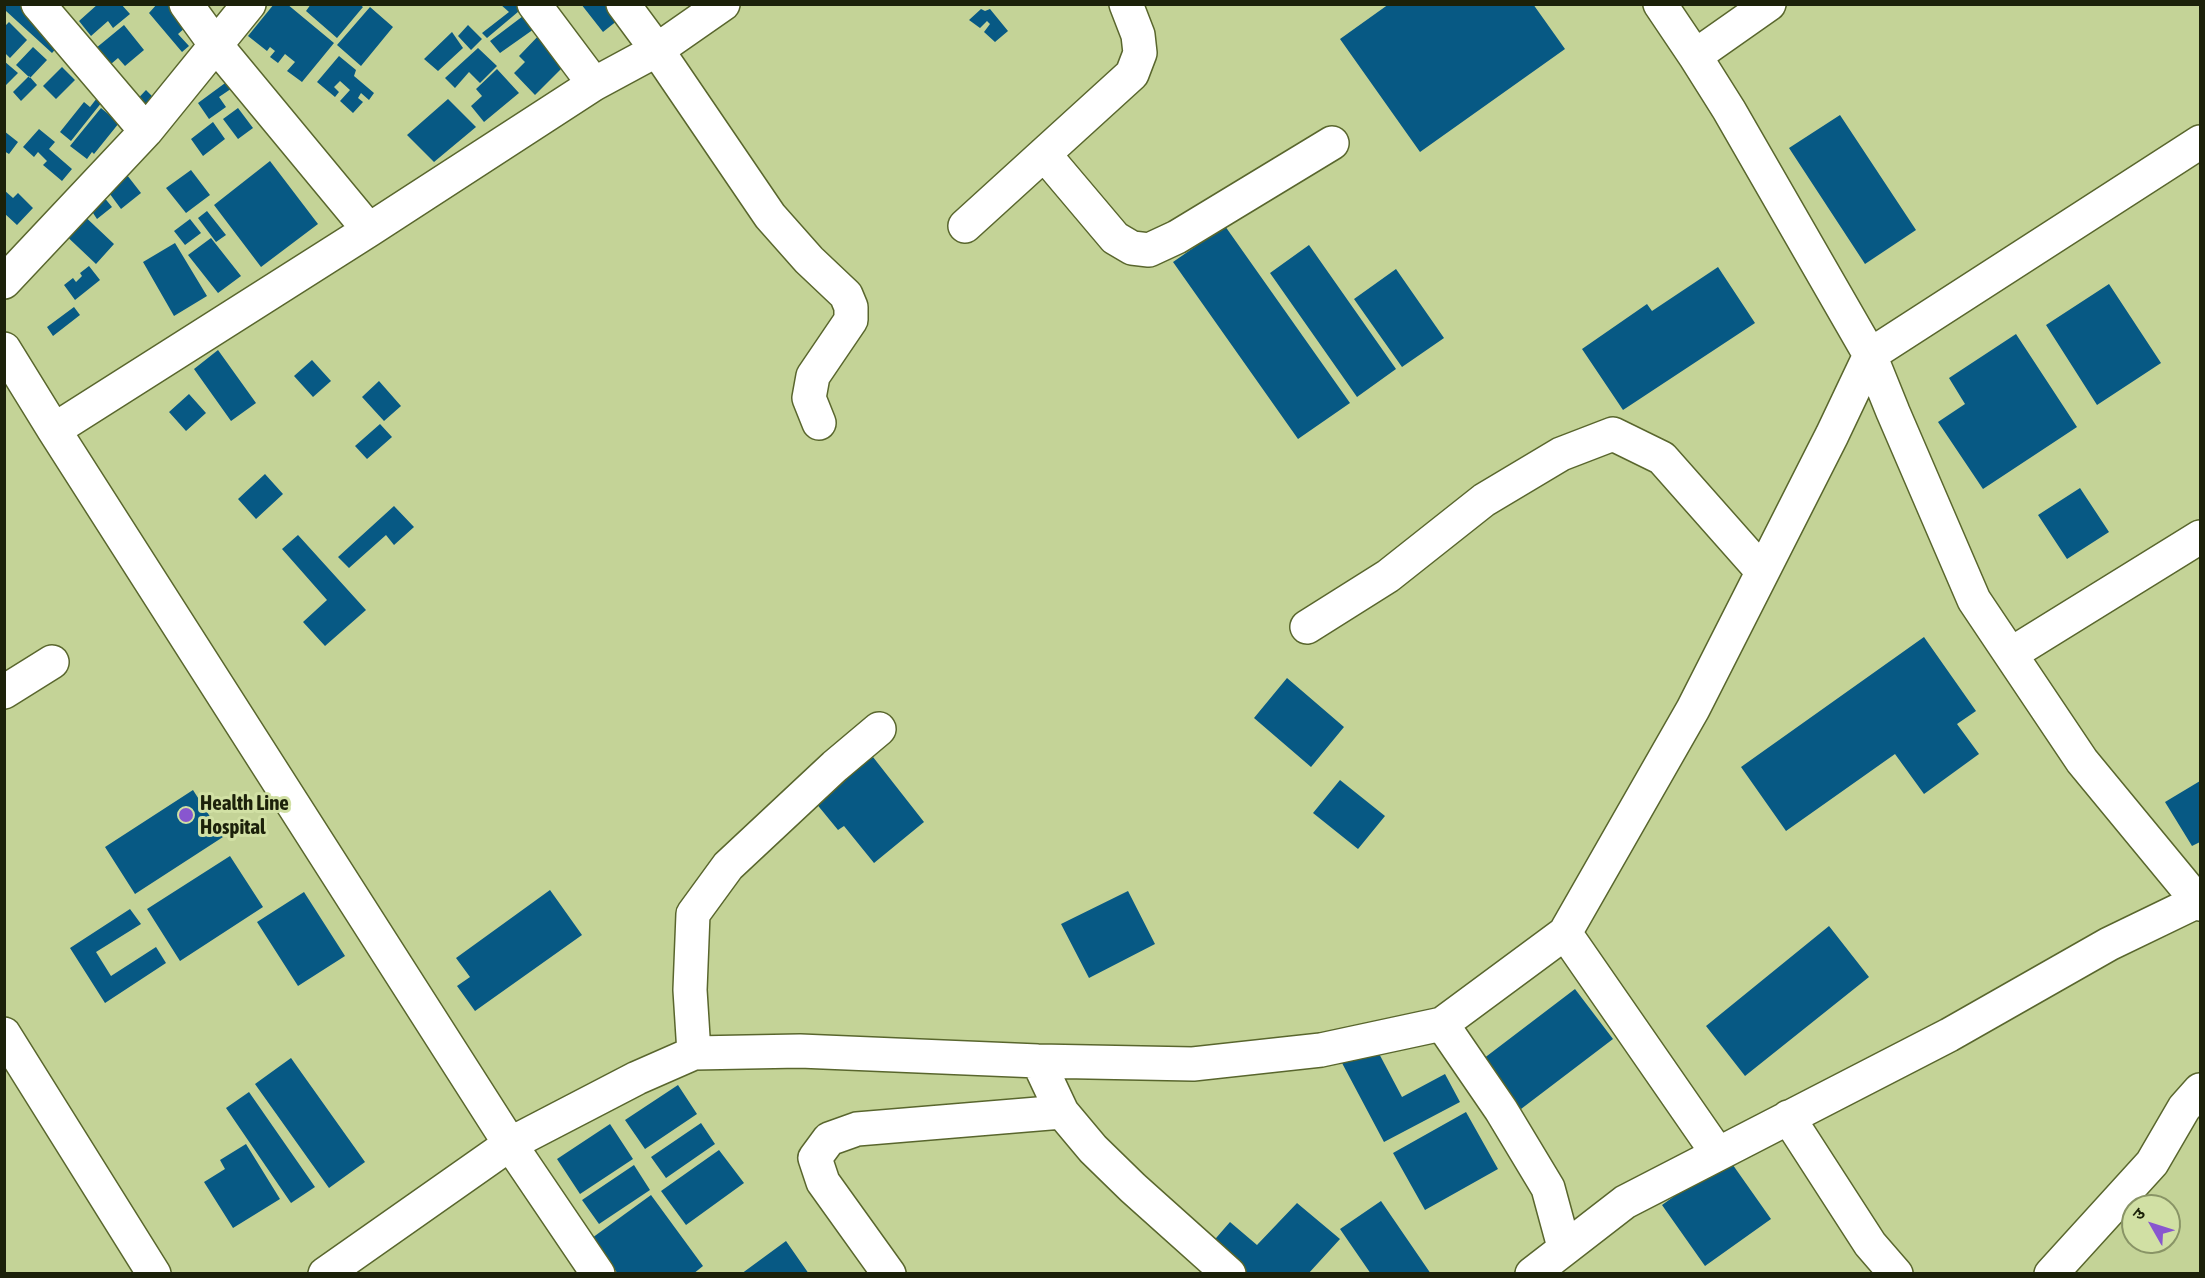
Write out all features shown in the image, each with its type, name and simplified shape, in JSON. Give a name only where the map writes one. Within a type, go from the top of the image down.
[{"type":"street","points":[[38,4],[146,131]]},
{"type":"street","points":[[186,4],[215,44],[369,230]]},
{"type":"street","points":[[4,282],[146,131],[249,4]]},
{"type":"street","points":[[534,4],[594,84]]},
{"type":"street","points":[[623,4],[770,216],[809,260],[846,295],[851,307],[851,320],[813,376],[810,398],[819,423]]},
{"type":"street","points":[[54,430],[594,84],[657,50],[723,4]]},
{"type":"street","points":[[965,226],[1132,74],[1140,53],[1138,35],[1126,4]]},
{"type":"street","points":[[1532,1274],[1625,1202],[1949,1035],[2109,944],[2200,901],[2082,761],[1974,600],[1870,355],[1729,110],[1660,4]]},
{"type":"street","points":[[1695,56],[1769,4]]},
{"type":"street","points":[[325,1274],[510,1144],[637,1078],[694,1053],[800,1051],[1038,1061],[1193,1064],[1321,1050],[1442,1023],[1565,933],[1693,709],[1870,355],[2200,142]]},
{"type":"street","points":[[1044,154],[1115,238],[1132,248],[1149,250],[1177,237],[1332,143]]},
{"type":"street","points":[[4,349],[510,1144],[598,1274]]},
{"type":"street","points":[[1306,627],[1388,576],[1484,500],[1561,454],[1613,434],[1662,458],[1762,571]]},
{"type":"street","points":[[2011,654],[2200,537]]},
{"type":"street","points":[[4,692],[52,662]]},
{"type":"street","points":[[694,1053],[690,990],[693,914],[728,866],[835,766],[879,729]]},
{"type":"street","points":[[1565,933],[1718,1154]]},
{"type":"street","points":[[1442,1023],[1501,1110],[1548,1188],[1564,1247]]},
{"type":"street","points":[[9,1053],[154,1274]]},
{"type":"street","points":[[1038,1061],[1062,1112],[1093,1149],[1229,1274]]},
{"type":"street","points":[[2051,1274],[2152,1164],[2184,1108],[2200,1090]]},
{"type":"street","points":[[890,1274],[823,1182],[815,1158],[830,1139],[857,1129],[1062,1112]]},
{"type":"street","points":[[1788,1117],[1870,1244],[1896,1274]]},
{"type":"building","points":[[4,4],[21,4],[62,42],[52,53],[6,11],[4,13]]},
{"type":"building","points":[[98,4],[121,4],[130,14],[113,28],[108,21],[91,36],[79,21]]},
{"type":"building","points":[[157,4],[183,4],[195,19],[178,34],[189,46],[182,52],[149,13]]},
{"type":"building","points":[[274,4],[287,4],[334,43],[302,82],[287,71],[295,62],[285,54],[278,63],[270,57],[275,51],[270,47],[267,51],[248,36]]},
{"type":"building","points":[[311,4],[359,4],[363,7],[337,38],[306,11]]},
{"type":"building","points":[[500,4],[525,6],[487,38],[482,33],[509,12]]},
{"type":"building","points":[[581,4],[613,4],[623,16],[603,32]]},
{"type":"building","points":[[1389,4],[1533,4],[1565,49],[1420,152],[1340,39]]},
{"type":"building","points":[[370,7],[393,27],[361,66],[337,45]]},
{"type":"building","points":[[981,9],[985,11],[990,9],[1008,31],[995,42],[984,32],[990,24],[987,21],[980,28],[969,20]]},
{"type":"building","points":[[527,13],[534,29],[500,53],[490,41]]},
{"type":"building","points":[[9,22],[27,40],[10,58],[4,52],[4,27]]},
{"type":"building","points":[[124,25],[144,50],[125,66],[118,58],[104,70],[90,53]]},
{"type":"building","points":[[468,25],[482,39],[471,50],[458,36]]},
{"type":"building","points":[[543,31],[566,64],[535,95],[514,73],[525,62],[519,56]]},
{"type":"building","points":[[452,32],[463,48],[438,71],[424,59]]},
{"type":"building","points":[[33,47],[47,60],[30,78],[16,65]]},
{"type":"building","points":[[478,48],[497,66],[480,83],[469,72],[455,88],[445,78]]},
{"type":"building","points":[[339,56],[356,70],[354,76],[374,93],[369,100],[361,93],[358,98],[363,102],[353,113],[340,101],[350,90],[340,81],[334,87],[339,92],[335,97],[317,82]]},
{"type":"building","points":[[4,61],[18,73],[4,87]]},
{"type":"building","points":[[62,67],[75,80],[56,99],[43,86]]},
{"type":"building","points":[[497,69],[519,93],[484,122],[471,106],[482,96],[476,89]]},
{"type":"building","points":[[236,75],[241,82],[219,97],[226,107],[209,119],[198,103]]},
{"type":"building","points":[[29,76],[37,85],[21,101],[13,92]]},
{"type":"building","points":[[160,87],[166,91],[144,116],[131,106],[146,90],[152,96]]},
{"type":"building","points":[[97,98],[102,102],[71,141],[60,132],[84,102],[90,107]]},
{"type":"building","points":[[448,99],[476,127],[434,162],[407,135]]},
{"type":"building","points":[[101,108],[119,123],[94,154],[92,152],[87,159],[70,146]]},
{"type":"building","points":[[238,108],[253,128],[238,139],[223,119]]},
{"type":"building","points":[[1840,115],[1916,230],[1865,264],[1789,148]]},
{"type":"building","points":[[213,122],[225,139],[203,156],[191,139]]},
{"type":"building","points":[[39,129],[55,142],[49,149],[72,169],[62,181],[43,165],[47,161],[38,152],[34,157],[23,147]]},
{"type":"building","points":[[4,131],[18,142],[9,154],[4,151]]},
{"type":"building","points":[[270,161],[318,224],[261,267],[214,205]]},
{"type":"building","points":[[191,170],[210,195],[186,213],[166,188]]},
{"type":"building","points":[[127,175],[141,193],[121,209],[107,190]]},
{"type":"building","points":[[4,190],[13,198],[18,193],[33,208],[17,225],[4,213]]},
{"type":"building","points":[[103,196],[112,207],[97,219],[89,207]]},
{"type":"building","points":[[78,210],[114,244],[96,264],[59,229]]},
{"type":"building","points":[[207,211],[226,235],[216,242],[198,218]]},
{"type":"building","points":[[190,219],[201,233],[185,245],[174,231]]},
{"type":"building","points":[[1225,226],[1350,403],[1298,439],[1173,262]]},
{"type":"building","points":[[211,238],[241,276],[218,293],[188,255]]},
{"type":"building","points":[[175,243],[207,296],[174,316],[143,262]]},
{"type":"building","points":[[1309,245],[1396,369],[1357,397],[1270,273]]},
{"type":"building","points":[[89,266],[100,280],[75,300],[64,285],[73,278],[76,282],[82,276],[80,273]]},
{"type":"building","points":[[1718,267],[1755,323],[1623,410],[1582,349],[1647,304],[1652,311]]},
{"type":"building","points":[[1396,269],[1444,338],[1402,367],[1354,299]]},
{"type":"building","points":[[2109,284],[2161,363],[2097,405],[2046,325]]},
{"type":"building","points":[[74,307],[80,315],[53,336],[47,327]]},
{"type":"building","points":[[2016,334],[2077,427],[1983,489],[1938,422],[1965,404],[1949,378]]},
{"type":"building","points":[[218,350],[256,403],[231,421],[194,369]]},
{"type":"building","points":[[312,360],[331,381],[313,397],[294,376]]},
{"type":"building","points":[[379,381],[401,406],[384,421],[362,397]]},
{"type":"building","points":[[189,394],[206,413],[186,431],[169,412]]},
{"type":"building","points":[[380,424],[392,437],[367,459],[355,446]]},
{"type":"building","points":[[265,474],[283,494],[256,519],[238,499]]},
{"type":"building","points":[[2080,488],[2109,532],[2067,559],[2038,515]]},
{"type":"building","points":[[394,506],[414,527],[394,545],[386,535],[349,568],[338,557]]},
{"type":"building","points":[[298,535],[366,610],[325,646],[303,622],[327,600],[282,549]]},
{"type":"building","points":[[1924,637],[1976,711],[1957,724],[1979,754],[1924,794],[1895,754],[1786,831],[1741,767]]},
{"type":"building","points":[[1287,678],[1344,727],[1311,767],[1254,718]]},
{"type":"building","points":[[873,757],[924,822],[874,863],[844,826],[838,830],[815,802]]},
{"type":"building","points":[[1340,780],[1385,816],[1358,849],[1313,813]]},
{"type":"building","points":[[2200,781],[2200,842],[2192,846],[2165,802]]},
{"type":"building","points":[[193,790],[223,837],[135,894],[105,847]]},
{"type":"building","points":[[230,856],[263,907],[180,961],[147,909]]},
{"type":"building","points":[[550,890],[582,935],[475,1011],[457,986],[470,977],[456,958]]},
{"type":"building","points":[[1128,891],[1155,944],[1089,978],[1061,924]]},
{"type":"building","points":[[304,892],[345,956],[298,986],[257,922]]},
{"type":"building","points":[[130,909],[141,924],[96,952],[111,976],[156,947],[166,963],[105,1003],[70,948]]},
{"type":"building","points":[[1829,926],[1869,977],[1745,1076],[1706,1026]]},
{"type":"building","points":[[1575,989],[1613,1039],[1521,1109],[1483,1059]]},
{"type":"building","points":[[1375,1046],[1402,1097],[1445,1074],[1460,1102],[1384,1142],[1342,1063]]},
{"type":"building","points":[[291,1058],[365,1162],[329,1188],[255,1084]]},
{"type":"building","points":[[678,1085],[697,1114],[645,1149],[625,1120]]},
{"type":"building","points":[[249,1092],[315,1187],[291,1203],[226,1108]]},
{"type":"building","points":[[1466,1112],[1498,1169],[1425,1210],[1393,1153]]},
{"type":"building","points":[[701,1123],[715,1144],[666,1178],[651,1157]]},
{"type":"building","points":[[610,1124],[633,1159],[580,1194],[557,1159]]},
{"type":"building","points":[[246,1144],[280,1199],[233,1228],[204,1182],[225,1169],[220,1160]]},
{"type":"building","points":[[719,1150],[744,1183],[686,1225],[661,1191]]},
{"type":"building","points":[[1728,1158],[1771,1219],[1705,1266],[1662,1205]]},
{"type":"building","points":[[634,1165],[650,1190],[599,1224],[582,1200]]},
{"type":"building","points":[[651,1195],[703,1266],[693,1274],[618,1274],[592,1238]]},
{"type":"building","points":[[1381,1201],[1431,1274],[1371,1274],[1340,1229]]},
{"type":"building","points":[[1297,1203],[1340,1239],[1308,1274],[1241,1274],[1210,1245],[1230,1222],[1257,1245]]},
{"type":"building","points":[[786,1241],[809,1274],[741,1274]]},
{"type":"place","name":"Health Line Hospital","points":[[186,815]]}]
